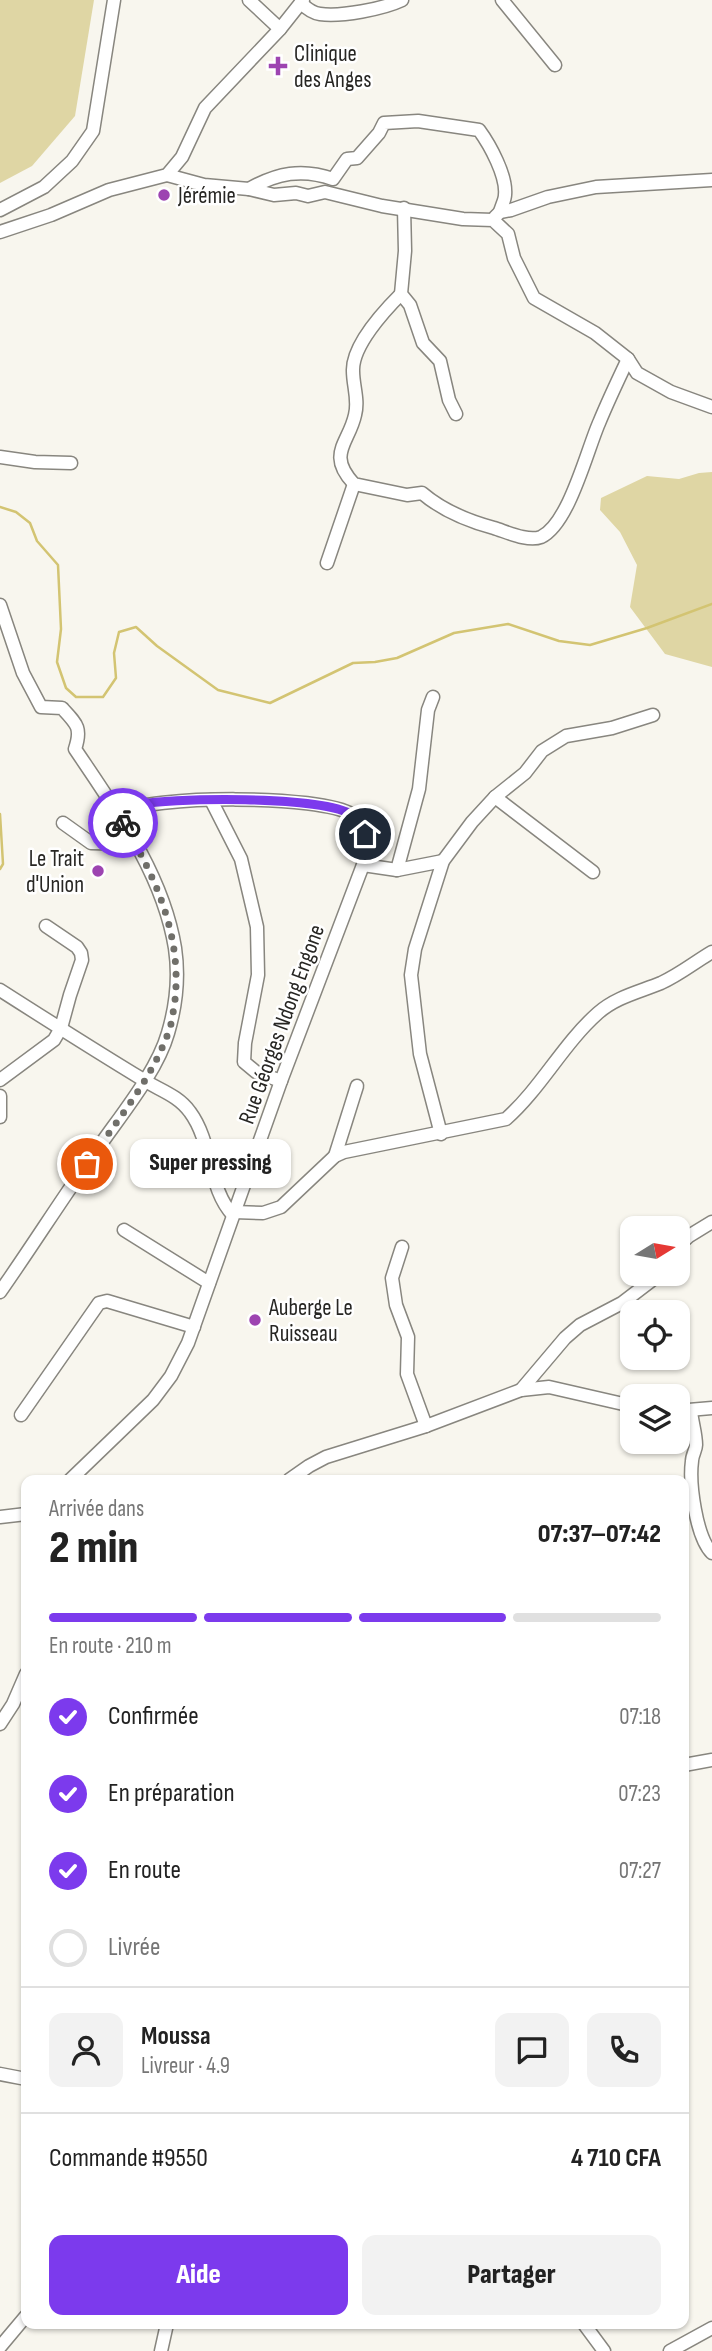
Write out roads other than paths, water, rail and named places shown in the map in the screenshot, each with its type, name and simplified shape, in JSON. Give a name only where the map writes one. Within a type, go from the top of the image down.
[{"type":"street","points":[[0,210],[44,187],[72,161],[93,131],[114,0]]},
{"type":"street","points":[[249,0],[280,29]]},
{"type":"street","points":[[0,232],[51,215],[109,190],[167,174],[182,157],[205,108],[280,29],[302,1],[312,12],[329,14],[376,8],[402,0]]},
{"type":"street","points":[[502,0],[555,65]]},
{"type":"street","points":[[249,189],[266,179],[299,172],[319,174],[332,179],[347,159],[357,158],[384,124],[418,121],[479,130],[493,150],[506,194],[496,216]]},
{"type":"street","points":[[167,174],[194,184],[249,189],[274,195],[296,193],[308,196],[324,192],[382,206],[463,219],[496,216],[548,197],[596,187],[712,180]]},
{"type":"street","points":[[404,208],[405,251],[401,294],[376,320],[355,358],[352,369],[357,403],[355,417],[341,446],[340,457],[344,470],[354,484],[407,495],[422,493],[434,503],[463,518],[516,535],[531,538],[542,536],[553,525],[573,495],[598,424],[628,359]]},
{"type":"street","points":[[496,216],[508,234],[513,258],[534,298],[584,326],[628,359],[637,373],[671,392],[712,407]]},
{"type":"street","points":[[401,294],[410,305],[423,343],[440,361],[449,400],[457,414]]},
{"type":"street","points":[[0,457],[71,463]]},
{"type":"street","points":[[327,563],[354,484]]},
{"type":"street","points":[[0,605],[23,673],[41,707],[62,708],[78,727],[80,735],[75,750],[136,844],[161,897],[175,947],[177,966],[173,1014],[168,1035],[145,1081],[0,1292]]},
{"type":"street","points":[[397,870],[419,789],[428,710],[433,697]]},
{"type":"street","points":[[441,1134],[420,1054],[411,975],[415,948],[443,861],[472,822],[495,797],[525,773],[542,751],[566,736],[612,728],[653,715]]},
{"type":"street","points":[[495,797],[593,872]]},
{"type":"street","points":[[211,800],[241,859],[257,927],[258,975],[244,1062],[256,1072],[281,1081]]},
{"type":"street","name":"Rue Géorges Ndong Engone","points":[[75,1475],[165,1386],[188,1343],[281,1081],[363,865],[367,846],[365,834],[355,817],[347,812],[280,802],[211,800],[138,805],[117,813]]},
{"type":"street","points":[[63,824],[91,843],[136,844]]},
{"type":"street","points":[[363,865],[397,870],[443,861]]},
{"type":"street","points":[[0,1080],[54,1040],[61,1028],[82,960],[81,953],[46,926]]},
{"type":"street","points":[[0,990],[180,1100],[197,1121],[204,1138],[222,1202],[233,1213],[263,1213],[281,1207],[335,1156],[344,1152],[506,1119],[520,1107],[598,1012],[630,994],[662,982],[712,952]]},
{"type":"street","points":[[335,1156],[357,1086]]},
{"type":"street","points":[[0,1096],[0,1117]]},
{"type":"street","points":[[690,1236],[712,1222]]},
{"type":"street","points":[[124,1230],[209,1283]]},
{"type":"street","points":[[402,1247],[392,1278],[396,1305],[408,1337],[407,1374],[426,1426]]},
{"type":"street","points":[[521,1390],[565,1338],[580,1325],[622,1303],[644,1286]]},
{"type":"street","points":[[20,1415],[99,1303],[107,1301],[194,1327]]},
{"type":"street","points":[[296,1475],[326,1457],[426,1426],[521,1390],[549,1387],[620,1403]]},
{"type":"street","points":[[712,1408],[691,1411],[696,1446],[692,1461],[695,1509],[698,1526],[707,1548],[712,1553]]},
{"type":"street","points":[[0,1517],[21,1515]]},
{"type":"street","points":[[0,1724],[21,1686]]},
{"type":"street","points":[[689,1764],[712,1760]]},
{"type":"street","points":[[0,2074],[21,2078]]},
{"type":"street","points":[[0,2347],[21,2322]]},
{"type":"street","points":[[161,2351],[166,2329]]},
{"type":"street","points":[[588,2329],[604,2351]]},
{"type":"street","points":[[670,2351],[709,2331]]},
{"type":"waterway","points":[[0,507],[16,512],[30,523],[37,541],[58,565],[61,629],[57,662],[66,688],[76,697],[103,697],[116,678],[114,653],[119,632],[136,627],[157,646],[218,690],[270,703],[353,663],[397,658],[454,633],[508,624],[559,641],[590,645],[712,604]]},
{"type":"waterway","points":[[0,814],[3,864],[0,869]]},
{"type":"place","name":"Clinique des Anges","points":[[278,66]]},
{"type":"place","name":"Jérémie","points":[[164,195]]},
{"type":"place","name":"Le Trait d'Union","points":[[98,871]]},
{"type":"place","name":"Super pressing","points":[[87,1164]]},
{"type":"place","name":"Auberge Le Ruisseau","points":[[255,1320]]}]
